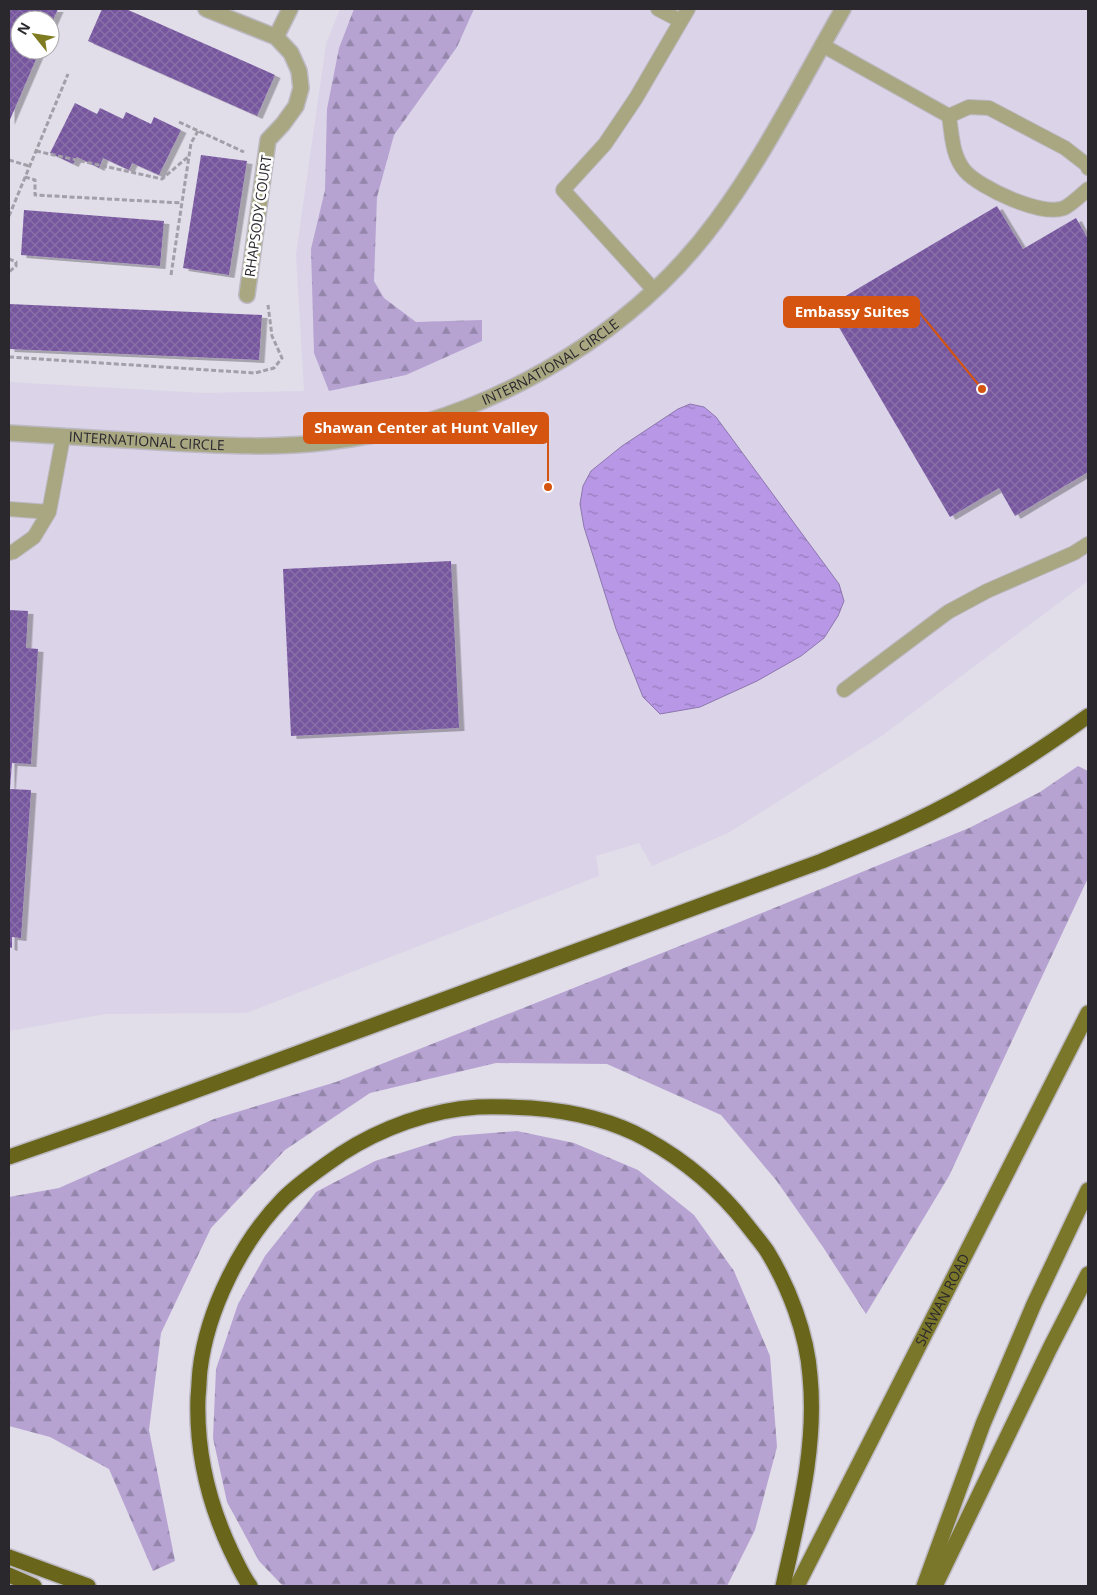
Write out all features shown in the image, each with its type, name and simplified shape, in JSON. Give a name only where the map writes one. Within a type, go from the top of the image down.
[{"type":"highway","points":[[9,1157],[126,1116],[822,861],[906,825],[973,790],[1042,749],[1088,716]]},
{"type":"highway","points":[[250,1586],[243,1577],[222,1532],[209,1492],[200,1453],[198,1414],[200,1369],[207,1336],[220,1297],[236,1262],[262,1224],[284,1198],[318,1170],[359,1143],[394,1126],[434,1114],[476,1107],[559,1110],[601,1120],[643,1137],[679,1159],[710,1183],[737,1212],[767,1250],[786,1288],[801,1328],[810,1373],[812,1406],[807,1474],[783,1586]]},
{"type":"highway","points":[[9,1557],[88,1586]]},
{"type":"highway","points":[[9,1575],[34,1586]]},
{"type":"main road","name":"SHAWAN ROAD","points":[[797,1586],[1088,1013]]},
{"type":"main road","points":[[924,1586],[983,1424],[1034,1304],[1088,1190]]},
{"type":"main road","points":[[935,1586],[1050,1348],[1088,1274]]},
{"type":"street","points":[[206,9],[276,37],[290,9]]},
{"type":"street","name":"INTERNATIONAL CIRCLE","points":[[9,433],[209,445],[273,446],[327,442],[379,434],[436,419],[531,378],[610,328],[654,290],[692,250],[716,221],[751,169],[843,9]]},
{"type":"street","name":"RHAPSODY COURT","points":[[247,295],[268,140],[296,106],[301,88],[299,70],[291,53],[276,37]]},
{"type":"lane","points":[[654,290],[563,190],[604,144],[636,98],[684,15],[658,9]]},
{"type":"lane","points":[[822,46],[949,116]]},
{"type":"lane","points":[[949,116],[969,107],[989,108],[1065,148],[1087,165],[1088,168]]},
{"type":"lane","points":[[949,116],[954,153],[964,171],[982,186],[1042,209],[1063,208],[1088,189]]},
{"type":"lane","points":[[9,553],[34,537],[49,512],[63,436]]},
{"type":"lane","points":[[9,509],[49,512]]},
{"type":"lane","points":[[844,690],[948,612],[987,591],[1074,553],[1088,544]]},
{"type":"path","points":[[9,216],[68,74]]},
{"type":"path","points":[[179,122],[252,155]]},
{"type":"path","points":[[171,275],[191,143],[198,130]]},
{"type":"path","points":[[36,151],[162,179],[189,156]]},
{"type":"path","points":[[9,160],[29,166]]},
{"type":"path","points":[[25,177],[35,180],[34,195],[182,204]]},
{"type":"path","points":[[9,259],[16,262],[16,266],[9,272]]},
{"type":"path","points":[[9,357],[254,373],[274,368],[282,358],[272,336],[268,300]]},
{"type":"shaded area","points":[[340,9],[1088,9],[1088,581],[883,735],[728,833],[652,866],[639,843],[596,856],[599,876],[246,1013],[106,1014],[9,1031],[9,382],[203,393],[304,391],[296,254],[326,44]]},
{"type":"green space","points":[[354,9],[474,9],[457,47],[394,135],[377,197],[374,281],[384,298],[416,322],[482,320],[482,341],[406,375],[329,391],[314,353],[311,249],[325,190],[327,109],[339,48]]},
{"type":"green space","points":[[1078,766],[1088,771],[1088,878],[949,1176],[866,1314],[823,1247],[776,1180],[721,1115],[607,1064],[496,1063],[370,1093],[285,1150],[211,1228],[161,1333],[149,1430],[175,1561],[153,1571],[109,1469],[50,1437],[9,1426],[9,1197],[59,1188],[214,1119],[336,1082],[730,926],[969,828],[1040,792]]},
{"type":"green space","points":[[517,1131],[574,1143],[638,1170],[694,1215],[734,1271],[770,1356],[777,1447],[755,1530],[727,1586],[283,1586],[259,1561],[227,1502],[213,1438],[216,1369],[238,1304],[265,1256],[316,1192],[375,1161],[454,1136]]},
{"type":"water","points":[[690,404],[704,407],[716,417],[839,584],[844,601],[838,616],[824,638],[801,656],[757,681],[700,707],[660,714],[643,697],[616,629],[584,527],[580,504],[583,486],[591,471],[622,446],[678,409]]},
{"type":"building","points":[[10,9],[58,9],[10,10],[10,60],[36,60],[9,122]]},
{"type":"building","points":[[102,9],[126,9],[275,75],[257,116],[88,41]]},
{"type":"building","points":[[75,103],[97,114],[100,108],[123,119],[126,112],[151,124],[154,117],[181,130],[159,175],[132,163],[129,170],[103,158],[99,168],[77,157],[73,164],[50,153]]},
{"type":"building","points":[[201,155],[247,161],[229,275],[183,268]]},
{"type":"building","points":[[997,206],[1023,249],[1076,218],[1088,239],[1088,472],[1015,516],[999,488],[950,517],[827,307]]},
{"type":"building","points":[[24,210],[164,221],[160,266],[21,255]]},
{"type":"building","points":[[9,304],[262,315],[259,360],[9,349]]},
{"type":"building","points":[[451,561],[459,728],[291,736],[283,569]]},
{"type":"building","points":[[9,610],[28,611],[26,648],[38,649],[31,764],[12,763],[10,789],[31,790],[21,938],[12,937],[12,948],[9,947]]},
{"type":"place","name":"Embassy Suites","points":[[982,389]]},
{"type":"place","name":"Shawan Center at Hunt Valley","points":[[548,487]]}]
